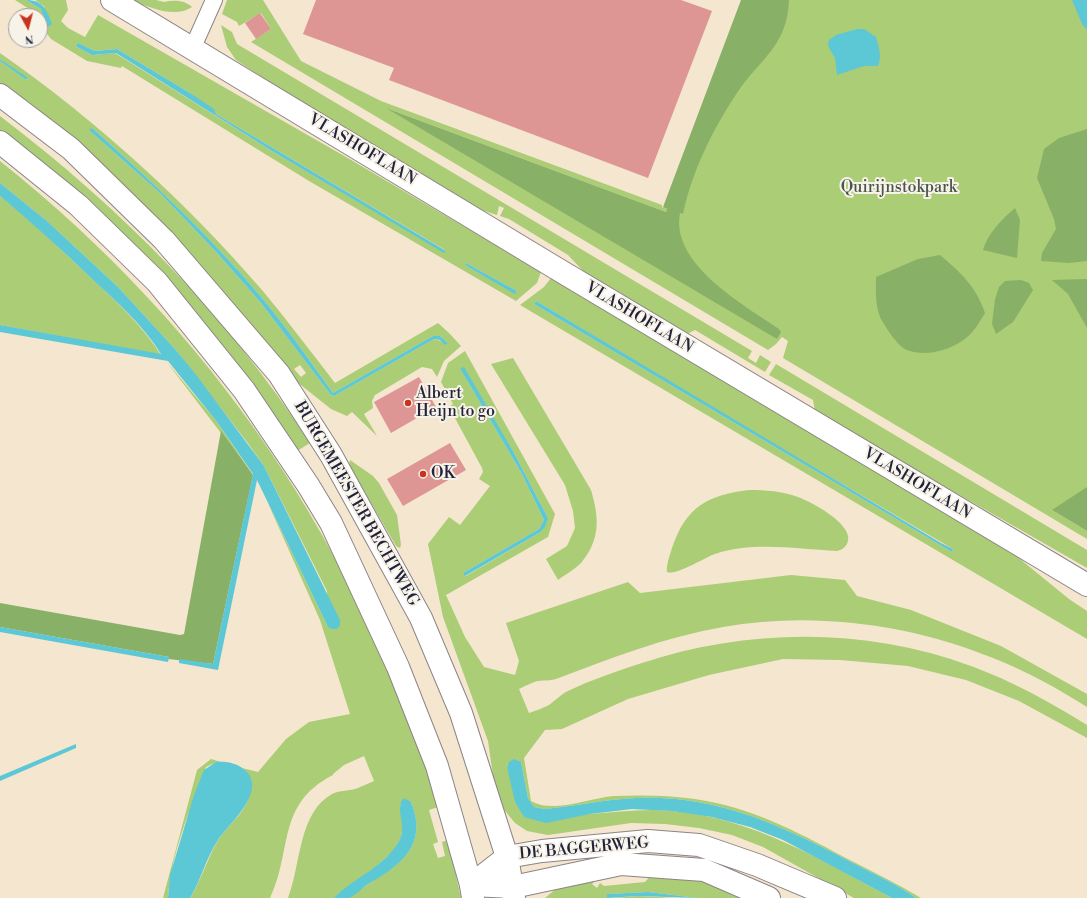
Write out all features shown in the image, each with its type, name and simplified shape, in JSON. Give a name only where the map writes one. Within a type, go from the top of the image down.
[{"type":"main road","name":"VLASHOFLAAN","points":[[112,0],[554,267],[1087,585]]},
{"type":"main road","name":"BURGEMEESTER BECHTWEG","points":[[0,95],[71,148],[164,240],[279,374],[332,455],[421,618],[461,713],[507,857],[514,892]]},
{"type":"main road","name":"BURGEMEESTER BECHTWEG","points":[[0,142],[78,205],[157,282],[244,390],[308,485],[331,523],[398,668],[437,766],[472,892]]},
{"type":"main road","name":"DE BAGGERWEG","points":[[472,892],[507,857],[542,851],[648,841],[698,845],[757,865],[835,898]]},
{"type":"main road","name":"DE BAGGERWEG","points":[[472,892],[514,892],[620,864],[704,870],[769,898]]},
{"type":"street","points":[[193,48],[214,0]]},
{"type":"green space","points":[[15,0],[26,0],[39,8],[28,8]]},
{"type":"green space","points":[[35,0],[66,0],[68,10],[61,21],[68,28],[85,37],[98,15],[346,157],[541,272],[537,283],[516,301],[309,181],[122,66],[121,68],[87,61],[51,39],[48,35],[48,8],[43,8],[45,7]],"holes":[[[78,43],[95,51],[117,49],[190,93],[216,114],[445,250],[444,252],[272,151],[115,53],[92,55],[76,45]],[[466,263],[517,291],[515,293],[465,265]]]},
{"type":"green space","points":[[132,0],[156,0],[164,2],[179,1],[192,7],[178,12],[170,12],[146,6]]},
{"type":"green space","name":"Quirijnstokpark","points":[[227,0],[263,0],[301,61],[381,101],[662,205],[662,207],[667,209],[666,212],[389,109],[653,259],[746,0],[1087,0],[1087,521],[1052,510],[1087,531],[1087,539],[783,358],[788,341],[782,337],[768,350],[251,42],[271,29],[261,13],[239,26],[237,22],[222,14]]},
{"type":"green space","points":[[741,0],[789,0],[787,16],[778,41],[737,93],[704,151],[692,182],[683,214],[680,213],[680,232],[686,249],[698,266],[730,295],[779,329],[781,332],[777,339],[386,108],[666,212],[667,209],[663,207]]},
{"type":"green space","points":[[221,25],[232,32],[237,44],[752,351],[748,358],[756,363],[760,355],[771,362],[765,372],[695,330],[687,334],[586,274],[568,255],[509,219],[500,216],[504,208],[499,206],[497,215],[475,208],[319,114],[236,60],[227,47]]},
{"type":"green space","points":[[0,53],[71,106],[138,163],[171,194],[233,257],[262,290],[335,383],[438,323],[461,346],[444,361],[437,377],[432,369],[422,367],[375,395],[372,401],[373,408],[364,414],[377,436],[352,412],[347,416],[331,409],[287,374],[0,90],[0,61],[26,80],[28,79],[0,59]],"holes":[[[92,128],[137,168],[222,253],[271,309],[333,393],[433,336],[440,336],[448,343],[434,339],[334,396],[331,395],[261,303],[218,254],[160,193],[90,131]],[[300,365],[306,373],[301,377],[294,369]]]},
{"type":"green space","points":[[0,116],[45,151],[88,188],[169,266],[244,351],[278,396],[310,443],[297,451],[269,409],[0,135]]},
{"type":"green space","points":[[1087,129],[1087,261],[1069,263],[1041,261],[1042,253],[1056,229],[1054,219],[1037,178],[1044,149],[1059,138]]},
{"type":"green space","points":[[0,161],[76,227],[147,297],[211,371],[269,450],[321,533],[366,620],[405,712],[438,807],[429,810],[438,842],[433,844],[438,858],[445,856],[442,842],[448,840],[461,898],[349,898],[389,870],[401,860],[410,849],[415,836],[416,821],[411,802],[400,804],[403,826],[401,837],[394,850],[378,865],[334,898],[288,898],[302,841],[313,814],[321,803],[332,794],[352,790],[374,781],[364,756],[344,765],[333,775],[315,787],[302,800],[294,814],[289,829],[282,863],[270,898],[190,898],[217,842],[246,805],[250,788],[247,774],[242,768],[258,772],[286,739],[309,722],[350,714],[320,620],[267,501],[328,627],[327,591],[264,466],[247,442],[175,349],[118,287],[47,221],[0,183]]},
{"type":"green space","points":[[0,196],[45,235],[118,304],[137,323],[161,355],[0,325]]},
{"type":"green space","points":[[1015,208],[1020,220],[1017,258],[983,250],[988,238],[996,227]]},
{"type":"green space","points":[[940,255],[967,281],[977,295],[985,313],[973,332],[956,345],[928,353],[907,350],[900,345],[880,317],[876,292],[876,277],[918,259]]},
{"type":"green space","points":[[551,278],[1015,555],[1069,599],[1087,611],[1087,639],[520,305],[544,287]],"holes":[[[536,301],[735,421],[953,549],[952,552],[534,304]]]},
{"type":"green space","points":[[1087,279],[1087,328],[1068,294],[1052,280]]},
{"type":"green space","points":[[1021,280],[1029,283],[1033,290],[1013,322],[996,334],[992,324],[995,299],[999,287],[1005,281]]},
{"type":"green space","points":[[465,351],[555,514],[548,537],[446,595],[465,637],[484,667],[515,675],[519,661],[506,623],[628,582],[640,593],[791,575],[845,580],[857,596],[911,610],[1001,646],[1087,694],[1087,707],[1017,668],[961,646],[928,637],[895,629],[860,624],[791,620],[757,622],[680,636],[597,663],[556,679],[533,682],[519,689],[529,713],[549,705],[565,692],[595,679],[682,651],[723,643],[765,638],[806,637],[848,639],[890,644],[931,653],[971,666],[1030,692],[1087,725],[1087,738],[1019,701],[966,680],[908,666],[840,660],[783,659],[709,675],[628,699],[562,729],[545,730],[524,758],[531,801],[540,805],[560,806],[604,797],[634,795],[675,797],[715,803],[754,814],[790,829],[892,882],[921,898],[916,898],[885,879],[806,839],[760,819],[712,805],[686,800],[631,798],[545,809],[534,807],[528,798],[521,762],[508,764],[507,767],[524,817],[651,810],[702,815],[731,822],[786,843],[892,898],[854,898],[763,847],[732,835],[699,828],[665,824],[631,823],[548,835],[527,831],[515,823],[501,806],[494,783],[488,741],[443,617],[428,544],[449,517],[460,525],[490,486],[479,479],[483,472],[482,468],[449,407],[453,404],[441,382],[448,363]],"holes":[[[461,370],[514,453],[548,518],[539,533],[466,576],[463,573],[539,529],[544,520],[522,474]]]},
{"type":"green space","points":[[513,358],[591,490],[596,509],[597,519],[595,536],[588,554],[579,565],[558,580],[546,559],[567,546],[575,528],[573,511],[565,485],[491,364]]},
{"type":"green space","points":[[166,361],[217,422],[253,475]]},
{"type":"green space","points":[[776,364],[1087,550],[1087,568],[815,411],[813,400],[769,375]]},
{"type":"green space","points":[[221,431],[253,475],[213,664],[168,659],[169,657],[0,627],[0,603],[180,635],[184,634]]},
{"type":"green space","points":[[350,460],[373,476],[379,483],[397,515],[401,545],[400,548],[396,546],[349,465]]},
{"type":"green space","points":[[1087,487],[1087,531],[1052,510]]},
{"type":"green space","points":[[749,490],[786,493],[813,504],[832,516],[846,530],[848,537],[847,544],[843,549],[837,551],[776,547],[730,550],[715,554],[671,573],[667,572],[668,560],[672,548],[684,522],[691,513],[710,500],[721,495]]},
{"type":"green space","points":[[211,759],[221,762],[206,767],[177,848],[168,898],[163,898],[197,770]]},
{"type":"green space","points":[[653,873],[701,879],[757,898],[698,898],[648,892],[607,894],[607,898],[545,898],[557,888],[596,880],[592,884],[597,888],[600,883],[604,886],[645,882]]},
{"type":"green space","points":[[638,896],[675,898],[612,898]]},
{"type":"water","points":[[26,0],[37,2],[45,8],[39,8]]},
{"type":"water","points":[[1072,0],[1087,0],[1087,30],[1082,24]]},
{"type":"water","points":[[48,14],[52,24],[48,27]]},
{"type":"water","points":[[857,29],[864,29],[876,37],[880,55],[878,66],[864,66],[837,75],[835,58],[828,46],[829,40],[836,35]]},
{"type":"water","points":[[78,43],[95,51],[117,49],[190,93],[214,109],[216,114],[446,251],[444,253],[272,151],[116,53],[92,55],[77,47],[76,45]]},
{"type":"water","points":[[0,59],[28,78],[26,80],[0,61]]},
{"type":"water","points":[[92,128],[137,168],[222,253],[271,309],[333,393],[433,336],[440,336],[448,343],[445,345],[440,340],[434,339],[334,396],[331,395],[261,303],[218,254],[160,193],[90,131]]},
{"type":"water","points":[[0,183],[47,221],[118,287],[175,349],[197,376],[264,466],[340,620],[340,625],[337,629],[328,627],[257,480],[218,670],[179,663],[179,659],[213,664],[253,474],[217,422],[168,361],[0,332],[0,325],[161,354],[138,323],[46,236],[0,196]]},
{"type":"water","points":[[466,263],[517,291],[515,294],[465,265]]},
{"type":"water","points":[[536,301],[953,549],[952,552],[534,304]]},
{"type":"water","points":[[464,367],[514,453],[548,518],[545,527],[539,533],[465,576],[463,573],[539,529],[544,520],[522,474],[461,370],[461,368]]},
{"type":"water","points":[[0,627],[169,657],[168,662],[0,632]]},
{"type":"water","points":[[76,744],[76,748],[0,781],[0,776]]},
{"type":"water","points":[[514,759],[521,762],[528,798],[534,807],[545,809],[631,798],[686,800],[712,805],[760,819],[806,839],[885,879],[916,898],[892,898],[783,840],[750,827],[712,817],[672,811],[632,809],[590,814],[546,823],[524,817],[515,802],[507,767],[509,762]]},
{"type":"water","points":[[216,762],[231,763],[245,770],[251,778],[252,788],[249,797],[244,807],[218,840],[190,898],[168,898],[170,875],[194,795],[204,770]]},
{"type":"water","points":[[404,798],[411,802],[415,816],[416,829],[414,841],[409,851],[393,868],[352,897],[334,898],[387,857],[394,849],[402,834],[400,806]]},
{"type":"water","points":[[648,892],[698,898],[638,896],[607,898],[607,894]]},
{"type":"building","points":[[316,0],[681,0],[712,11],[648,178],[389,80],[394,68],[303,34]]},
{"type":"building","points":[[260,13],[271,29],[256,39],[245,23]]},
{"type":"building","points":[[419,377],[436,407],[391,433],[374,402]]},
{"type":"building","points":[[450,443],[466,470],[403,506],[387,479]]},
{"type":"place","name":"Albert Heijn to go","points":[[408,403]]},
{"type":"place","name":"OK","points":[[423,474]]}]
